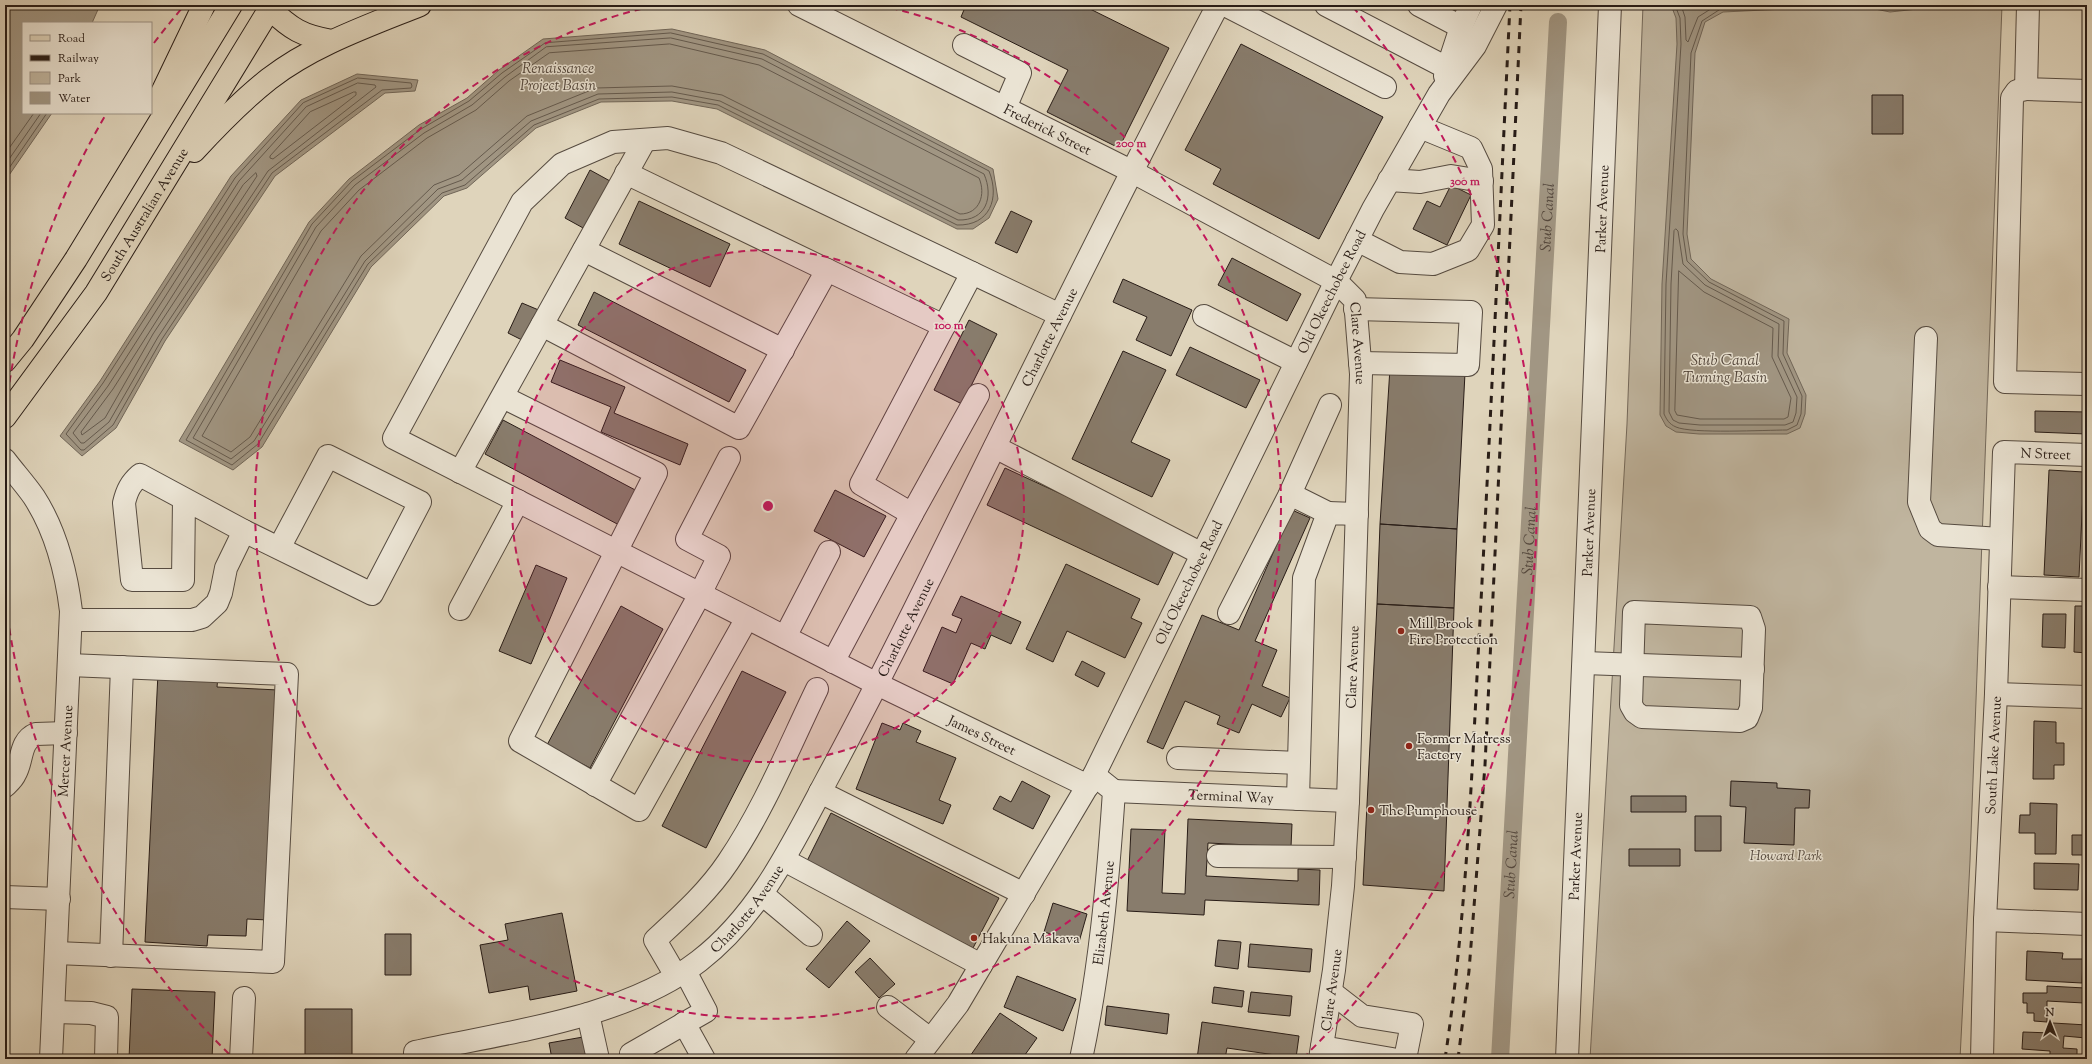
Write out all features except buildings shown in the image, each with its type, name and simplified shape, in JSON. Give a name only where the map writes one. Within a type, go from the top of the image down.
[{"type":"main road","points":[[120,187],[184,42],[204,5]]},
{"type":"main road","points":[[5,361],[23,339],[76,259],[231,5]]},
{"type":"main road","points":[[160,187],[241,103],[270,78],[332,41],[420,5]]},
{"type":"main road","points":[[270,6],[288,26],[314,38],[332,41]]},
{"type":"main road","name":"South Australian Avenue","points":[[5,417],[96,293],[270,6]]},
{"type":"street","name":"Frederick Street","points":[[799,5],[1131,171],[1336,281]]},
{"type":"street","name":"Charlotte Avenue","points":[[415,1056],[588,1014],[653,991],[699,962],[731,933],[762,894],[784,860],[877,684],[1131,171],[1218,5]]},
{"type":"street","points":[[1225,5],[1386,87]]},
{"type":"street","points":[[1326,5],[1448,68]]},
{"type":"street","points":[[1419,5],[1461,27]]},
{"type":"street","name":"Old Okeechobee Road","points":[[1439,94],[1461,27],[1472,5]]},
{"type":"street","name":"Old Okeechobee Road","points":[[916,1059],[958,1004],[1091,780],[1357,240],[1389,180],[1439,94],[1474,46],[1496,5]]},
{"type":"street","name":"Parker Avenue","points":[[1567,1059],[1610,5]]},
{"type":"street","points":[[2026,89],[2028,5]]},
{"type":"street","points":[[964,45],[1020,73],[1005,108]]},
{"type":"street","points":[[2087,91],[2026,89],[2017,91],[2012,98],[2005,382],[2087,384]]},
{"type":"street","points":[[1357,240],[1400,262],[1433,264],[1468,250],[1483,225],[1481,169],[1471,148],[1420,127]]},
{"type":"street","points":[[460,472],[645,140],[668,138],[721,153],[1060,315]]},
{"type":"street","name":"James Street","points":[[645,140],[613,142],[562,164],[522,202],[394,438],[877,684],[1091,780]]},
{"type":"street","points":[[626,173],[944,326]]},
{"type":"street","points":[[1389,180],[1420,182],[1451,176],[1482,181]]},
{"type":"street","points":[[584,250],[783,350]]},
{"type":"street","points":[[542,325],[739,428],[827,270]]},
{"type":"street","points":[[912,514],[861,484],[972,273]]},
{"type":"street","name":"Clare Avenue","points":[[1321,1053],[1331,992],[1345,857],[1357,514],[1360,363],[1355,300],[1336,281]]},
{"type":"street","points":[[1355,309],[1471,312],[1468,365],[1360,363]]},
{"type":"street","points":[[1204,316],[1296,362]]},
{"type":"street","points":[[1926,338],[1919,502],[1930,529],[1938,535],[2001,539]]},
{"type":"street","points":[[833,662],[912,514],[978,396]]},
{"type":"street","points":[[503,397],[656,473],[520,741],[639,810],[747,618]]},
{"type":"street","points":[[1229,613],[1290,494],[1330,405]]},
{"type":"street","points":[[994,447],[1202,554]]},
{"type":"street","name":"South Lake Avenue","points":[[1982,1059],[1985,920],[1996,694],[2004,452]]},
{"type":"street","name":"N Street","points":[[2004,452],[2087,455]]},
{"type":"street","points":[[184,498],[184,580],[132,580],[124,502],[126,492],[132,482],[140,475],[184,498],[244,532],[372,594],[420,502],[328,456],[279,548]]},
{"type":"street","points":[[595,785],[700,594],[719,556],[687,539],[728,458]]},
{"type":"street","name":"Mercer Avenue","points":[[5,460],[34,497],[48,523],[60,551],[67,581],[71,620],[52,1059]]},
{"type":"street","points":[[1290,494],[1328,513],[1357,514]]},
{"type":"street","points":[[460,609],[518,501]]},
{"type":"street","points":[[1298,799],[1304,578],[1328,513]]},
{"type":"street","points":[[71,620],[192,620],[202,617],[217,603],[221,593],[226,568],[244,532]]},
{"type":"street","points":[[785,637],[829,552]]},
{"type":"street","points":[[1999,587],[2087,590]]},
{"type":"street","points":[[1634,612],[1750,617],[1754,629],[1751,708],[1747,718],[1740,721],[1642,717],[1635,712],[1631,705],[1632,665],[1634,612]]},
{"type":"street","points":[[1584,663],[1752,669]]},
{"type":"street","points":[[56,954],[273,962],[287,674],[69,665]]},
{"type":"street","points":[[111,956],[122,667]]},
{"type":"street","points":[[632,1059],[631,1054],[706,1011],[655,940],[693,905],[728,863],[755,815],[817,689]]},
{"type":"street","points":[[1996,694],[2087,697]]},
{"type":"street","points":[[5,786],[15,775],[23,748],[31,736],[36,734],[66,733]]},
{"type":"street","points":[[1178,758],[1298,763]]},
{"type":"street","points":[[1091,780],[1114,791]]},
{"type":"street","name":"Terminal Way","points":[[1114,791],[1348,801]]},
{"type":"street","name":"Elizabeth Avenue","points":[[1081,1059],[1101,949],[1109,871],[1114,791]]},
{"type":"street","points":[[820,792],[1024,894]]},
{"type":"street","points":[[1218,856],[1345,857]]},
{"type":"street","points":[[784,860],[981,965]]},
{"type":"street","points":[[762,894],[811,935]]},
{"type":"street","points":[[5,897],[59,900]]},
{"type":"street","points":[[1985,920],[2087,924]]},
{"type":"street","points":[[1331,992],[1362,1016],[1412,1024],[1405,1059]]},
{"type":"street","points":[[241,1059],[244,998]]},
{"type":"street","points":[[888,1007],[930,1040]]},
{"type":"street","points":[[54,1012],[91,1013],[107,1017],[106,1059]]},
{"type":"street","points":[[588,1014],[598,1059]]},
{"type":"street","points":[[684,1023],[704,1059]]},
{"type":"street","points":[[1321,1053],[1392,1059]]},
{"type":"green space","name":"Howard Park","points":[[1643,5],[2002,5],[1970,861],[1960,1059],[1590,1059],[1627,424]]},
{"type":"water","points":[[5,5],[100,5],[92,22],[22,22],[22,114],[51,114],[5,181]]},
{"type":"water","name":"Stub Canal Turning Basin","points":[[1671,5],[1799,5],[1785,9],[1723,12],[1705,22],[1695,53],[1687,234],[1691,259],[1711,279],[1789,319],[1787,353],[1806,395],[1805,414],[1800,428],[1787,434],[1699,434],[1676,432],[1666,426],[1660,415],[1662,284],[1677,44],[1676,18]]},
{"type":"water","points":[[1855,5],[1941,5],[1936,7],[1890,12]]},
{"type":"water","name":"Renaissance Project Basin","points":[[672,29],[765,50],[993,169],[998,199],[989,218],[973,229],[957,229],[717,109],[672,101],[601,102],[536,128],[467,188],[444,196],[371,267],[262,447],[233,470],[179,441],[309,222],[349,179],[419,125],[467,98],[499,70],[543,39]]},
{"type":"water","points":[[357,74],[418,80],[415,91],[385,93],[275,176],[165,341],[116,428],[82,456],[60,436],[100,381],[231,176],[301,100]]},
{"type":"waterway","name":"Stub Canal","points":[[1500,1059],[1558,22]]},
{"type":"railway","points":[[1445,1059],[1459,950],[1468,840],[1510,5]]},
{"type":"railway","points":[[1458,1059],[1469,971],[1485,765],[1521,5]]},
{"type":"place","name":"Mill Brook Fire Protection","points":[[1401,631]]},
{"type":"place","name":"Former Matress Factory","points":[[1409,746]]},
{"type":"place","name":"The Pumphouse","points":[[1371,810]]},
{"type":"place","name":"Hakuna Makava","points":[[974,938]]}]
